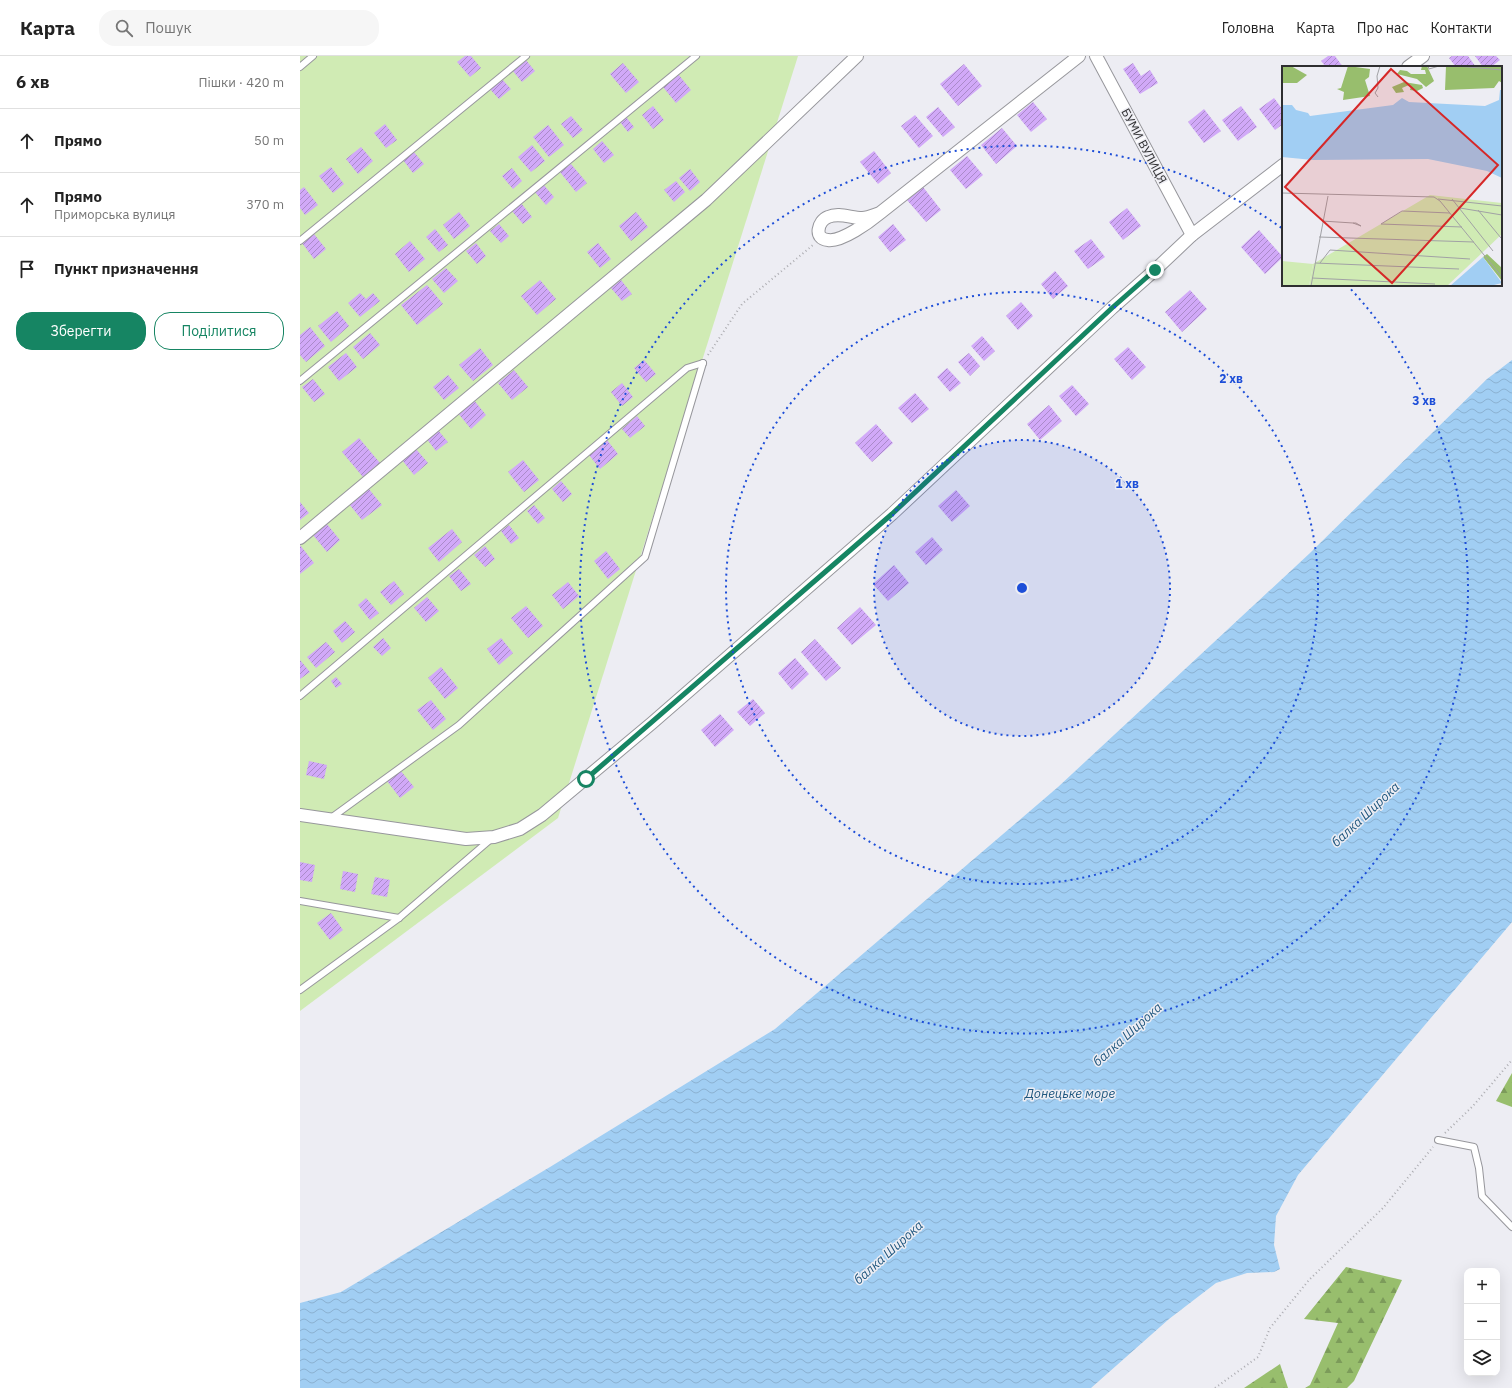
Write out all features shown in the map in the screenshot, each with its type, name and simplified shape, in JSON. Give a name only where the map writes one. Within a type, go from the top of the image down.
[{"type":"street","points":[[300,538],[706,200],[857,56]]},
{"type":"street","points":[[880,213],[864,219],[840,214],[829,216],[822,221],[818,229],[819,234],[822,238],[829,241],[844,237],[865,225],[1079,56]]},
{"type":"street","name":"БУМИ ВУЛИЦЯ","points":[[1096,56],[1192,235]]},
{"type":"street","points":[[1409,66],[1423,56]]},
{"type":"street","points":[[300,815],[466,839],[494,837],[520,829],[542,815],[652,723],[892,514],[1192,235],[1282,166]]},
{"type":"lane","points":[[300,67],[313,56]]},
{"type":"lane","points":[[300,241],[526,56]]},
{"type":"lane","points":[[300,381],[696,56]]},
{"type":"lane","points":[[300,696],[687,368],[703,363]]},
{"type":"lane","points":[[330,819],[459,725],[645,557],[703,363]]},
{"type":"lane","points":[[300,990],[399,918],[494,837]]},
{"type":"lane","points":[[302,903],[399,918]]},
{"type":"lane","points":[[1438,1140],[1474,1147],[1480,1168],[1482,1196],[1512,1227]]},
{"type":"path","points":[[703,363],[742,304],[822,238]]},
{"type":"path","points":[[1215,1388],[1258,1357],[1270,1328],[1309,1280],[1383,1208],[1438,1140],[1473,1106],[1512,1060]]},
{"type":"green space","points":[[300,56],[798,56],[558,818],[300,1011]]},
{"type":"green space","points":[[1512,1073],[1512,1107],[1496,1101]]},
{"type":"green space","points":[[1346,1267],[1402,1280],[1354,1381],[1347,1388],[1305,1388],[1310,1385],[1338,1323],[1304,1319]]},
{"type":"green space","points":[[1280,1364],[1288,1388],[1244,1388]]},
{"type":"water","name":"Донецьке море","points":[[1512,360],[1512,922],[1298,1175],[1276,1216],[1274,1245],[1280,1269],[1274,1272],[1247,1273],[1216,1283],[1169,1319],[1091,1388],[300,1388],[300,1303],[341,1292],[550,1167],[775,1029],[1058,787],[1310,553],[1487,379]]},
{"type":"building","points":[[465,56],[471,56],[481,68],[470,77],[457,62]]},
{"type":"building","points":[[1328,56],[1335,56],[1342,66],[1325,66],[1321,61]]},
{"type":"building","points":[[1452,56],[1468,56],[1475,66],[1455,66],[1449,58]]},
{"type":"building","points":[[1475,56],[1496,56],[1500,60],[1492,66],[1482,66]]},
{"type":"building","points":[[525,59],[535,71],[522,82],[512,70]]},
{"type":"building","points":[[623,63],[639,82],[626,93],[610,74]]},
{"type":"building","points":[[1133,63],[1141,76],[1150,70],[1158,83],[1140,94],[1123,69]]},
{"type":"building","points":[[964,64],[982,86],[958,106],[940,84]]},
{"type":"building","points":[[678,74],[691,90],[676,103],[663,87]]},
{"type":"building","points":[[501,78],[511,89],[499,99],[489,88]]},
{"type":"building","points":[[1274,98],[1282,109],[1282,125],[1275,130],[1259,109]]},
{"type":"building","points":[[1033,102],[1047,119],[1031,132],[1017,115]]},
{"type":"building","points":[[653,106],[664,120],[653,129],[642,115]]},
{"type":"building","points":[[1241,106],[1257,127],[1238,141],[1222,120]]},
{"type":"building","points":[[938,107],[955,127],[943,137],[926,117]]},
{"type":"building","points":[[1204,109],[1221,131],[1204,143],[1188,122]]},
{"type":"building","points":[[915,115],[933,136],[919,148],[901,126]]},
{"type":"building","points":[[571,116],[583,130],[573,138],[561,124]]},
{"type":"building","points":[[626,117],[634,127],[628,132],[620,122]]},
{"type":"building","points":[[385,124],[397,140],[386,148],[374,133]]},
{"type":"building","points":[[548,125],[564,145],[549,157],[533,137]]},
{"type":"building","points":[[1002,128],[1017,146],[996,164],[981,145]]},
{"type":"building","points":[[602,141],[614,155],[604,163],[593,149]]},
{"type":"building","points":[[532,145],[545,161],[531,172],[518,157]]},
{"type":"building","points":[[361,147],[373,161],[358,174],[346,159]]},
{"type":"building","points":[[413,151],[424,164],[413,173],[403,160]]},
{"type":"building","points":[[874,151],[891,173],[878,184],[860,162]]},
{"type":"building","points":[[967,156],[983,175],[966,189],[950,170]]},
{"type":"building","points":[[571,164],[587,183],[576,192],[560,172]]},
{"type":"building","points":[[331,167],[344,184],[333,193],[319,176]]},
{"type":"building","points":[[512,168],[522,181],[513,189],[502,176]]},
{"type":"building","points":[[690,169],[700,182],[690,191],[679,178]]},
{"type":"building","points":[[676,181],[685,192],[674,202],[664,190]]},
{"type":"building","points":[[543,184],[554,197],[546,205],[534,191]]},
{"type":"building","points":[[304,187],[318,205],[305,215],[300,208],[300,190]]},
{"type":"building","points":[[923,187],[941,210],[926,222],[907,200]]},
{"type":"building","points":[[521,203],[532,217],[523,224],[512,211]]},
{"type":"building","points":[[1127,208],[1141,226],[1123,240],[1109,222]]},
{"type":"building","points":[[459,212],[470,226],[454,239],[443,225]]},
{"type":"building","points":[[636,212],[648,227],[631,241],[619,226]]},
{"type":"building","points":[[499,224],[509,236],[501,243],[490,231]]},
{"type":"building","points":[[893,224],[906,240],[890,252],[878,237]]},
{"type":"building","points":[[435,229],[448,245],[439,252],[426,237]]},
{"type":"building","points":[[1259,230],[1282,256],[1282,258],[1265,274],[1241,247]]},
{"type":"building","points":[[314,234],[326,249],[314,259],[302,243]]},
{"type":"building","points":[[1091,239],[1105,257],[1088,269],[1074,251]]},
{"type":"building","points":[[410,241],[425,259],[409,272],[395,254]]},
{"type":"building","points":[[476,243],[486,256],[477,264],[466,251]]},
{"type":"building","points":[[598,243],[611,259],[600,268],[587,252]]},
{"type":"building","points":[[446,268],[458,281],[444,293],[432,279]]},
{"type":"building","points":[[1055,271],[1068,286],[1053,299],[1041,284]]},
{"type":"building","points":[[540,280],[556,299],[537,315],[521,296]]},
{"type":"building","points":[[621,280],[632,294],[622,301],[611,288]]},
{"type":"building","points":[[427,285],[443,304],[417,325],[401,305]]},
{"type":"building","points":[[1190,290],[1207,309],[1182,332],[1165,312]]},
{"type":"building","points":[[360,293],[366,299],[373,293],[380,301],[360,317],[348,303]]},
{"type":"building","points":[[1021,302],[1033,316],[1018,330],[1006,316]]},
{"type":"building","points":[[337,311],[349,326],[331,342],[318,326]]},
{"type":"building","points":[[310,327],[325,346],[306,362],[300,355],[300,335]]},
{"type":"building","points":[[370,333],[380,345],[363,359],[353,347]]},
{"type":"building","points":[[982,336],[995,351],[984,361],[971,346]]},
{"type":"building","points":[[1128,347],[1146,367],[1132,380],[1114,359]]},
{"type":"building","points":[[480,348],[493,365],[473,381],[459,365]]},
{"type":"building","points":[[346,353],[357,367],[339,381],[328,367]]},
{"type":"building","points":[[969,353],[980,366],[970,376],[958,362]]},
{"type":"building","points":[[644,360],[656,374],[646,382],[634,368]]},
{"type":"building","points":[[947,368],[961,383],[950,392],[937,377]]},
{"type":"building","points":[[514,370],[528,387],[512,400],[498,383]]},
{"type":"building","points":[[448,375],[459,388],[444,400],[433,387]]},
{"type":"building","points":[[313,379],[325,394],[314,402],[302,387]]},
{"type":"building","points":[[622,383],[633,397],[622,406],[611,392]]},
{"type":"building","points":[[1072,385],[1089,404],[1076,416],[1059,396]]},
{"type":"building","points":[[915,393],[929,409],[912,423],[898,408]]},
{"type":"building","points":[[473,399],[486,415],[471,429],[457,412]]},
{"type":"building","points":[[1049,405],[1062,421],[1040,440],[1027,424]]},
{"type":"building","points":[[637,416],[645,426],[630,438],[622,429]]},
{"type":"building","points":[[876,424],[893,443],[872,462],[855,443]]},
{"type":"building","points":[[437,429],[448,442],[436,451],[426,438]]},
{"type":"building","points":[[359,438],[380,463],[363,477],[342,452]]},
{"type":"building","points":[[607,440],[618,454],[600,469],[589,455]]},
{"type":"building","points":[[416,449],[428,463],[414,475],[402,460]]},
{"type":"building","points":[[523,460],[539,480],[524,492],[508,472]]},
{"type":"building","points":[[561,481],[572,494],[563,502],[552,489]]},
{"type":"building","points":[[368,488],[382,505],[362,520],[349,504]]},
{"type":"building","points":[[956,490],[970,506],[952,522],[938,506]]},
{"type":"building","points":[[300,502],[309,513],[300,520]]},
{"type":"building","points":[[534,505],[545,518],[538,524],[527,511]]},
{"type":"building","points":[[326,523],[340,540],[327,552],[313,535]]},
{"type":"building","points":[[509,525],[519,538],[511,544],[501,531]]},
{"type":"building","points":[[452,529],[462,542],[439,562],[428,548]]},
{"type":"building","points":[[932,537],[943,550],[926,565],[915,552]]},
{"type":"building","points":[[300,545],[314,563],[300,574]]},
{"type":"building","points":[[485,546],[495,559],[485,567],[474,555]]},
{"type":"building","points":[[606,551],[620,569],[608,579],[594,561]]},
{"type":"building","points":[[894,565],[909,583],[888,601],[873,584]]},
{"type":"building","points":[[459,569],[471,584],[461,591],[449,576]]},
{"type":"building","points":[[394,581],[404,594],[391,605],[380,592]]},
{"type":"building","points":[[568,582],[579,596],[563,609],[552,595]]},
{"type":"building","points":[[427,597],[439,611],[426,622],[414,608]]},
{"type":"building","points":[[366,598],[379,613],[370,620],[358,605]]},
{"type":"building","points":[[526,606],[543,626],[528,638],[511,618]]},
{"type":"building","points":[[860,607],[876,625],[852,645],[837,628]]},
{"type":"building","points":[[345,621],[355,632],[342,643],[333,631]]},
{"type":"building","points":[[383,638],[391,648],[382,656],[373,647]]},
{"type":"building","points":[[501,638],[513,653],[499,665],[487,649]]},
{"type":"building","points":[[815,639],[841,668],[826,681],[801,652]]},
{"type":"building","points":[[326,642],[335,652],[316,668],[307,657]]},
{"type":"building","points":[[795,658],[809,674],[792,690],[778,673]]},
{"type":"building","points":[[300,660],[310,672],[300,679]]},
{"type":"building","points":[[441,667],[458,688],[445,699],[428,678]]},
{"type":"building","points":[[336,677],[342,684],[336,688],[331,681]]},
{"type":"building","points":[[753,699],[765,713],[750,726],[737,712]]},
{"type":"building","points":[[431,700],[446,719],[433,730],[417,710]]},
{"type":"building","points":[[720,714],[734,730],[715,747],[701,730]]},
{"type":"building","points":[[309,761],[327,765],[324,779],[306,775]]},
{"type":"building","points":[[400,770],[414,787],[400,798],[387,781]]},
{"type":"building","points":[[300,862],[315,865],[312,882],[300,880]]},
{"type":"building","points":[[343,871],[358,874],[355,892],[340,889]]},
{"type":"building","points":[[375,877],[390,880],[387,897],[371,894]]},
{"type":"building","points":[[331,913],[343,930],[330,940],[317,923]]},
{"type":"route","points":[[586,779],[892,514],[1112,308],[1155,270]]},
{"type":"water label","name":"балка Широка","points":[[1365,814]]},
{"type":"water label","name":"балка Широка","points":[[1127,1034]]},
{"type":"water label","name":"балка Широка","points":[[888,1252]]}]
